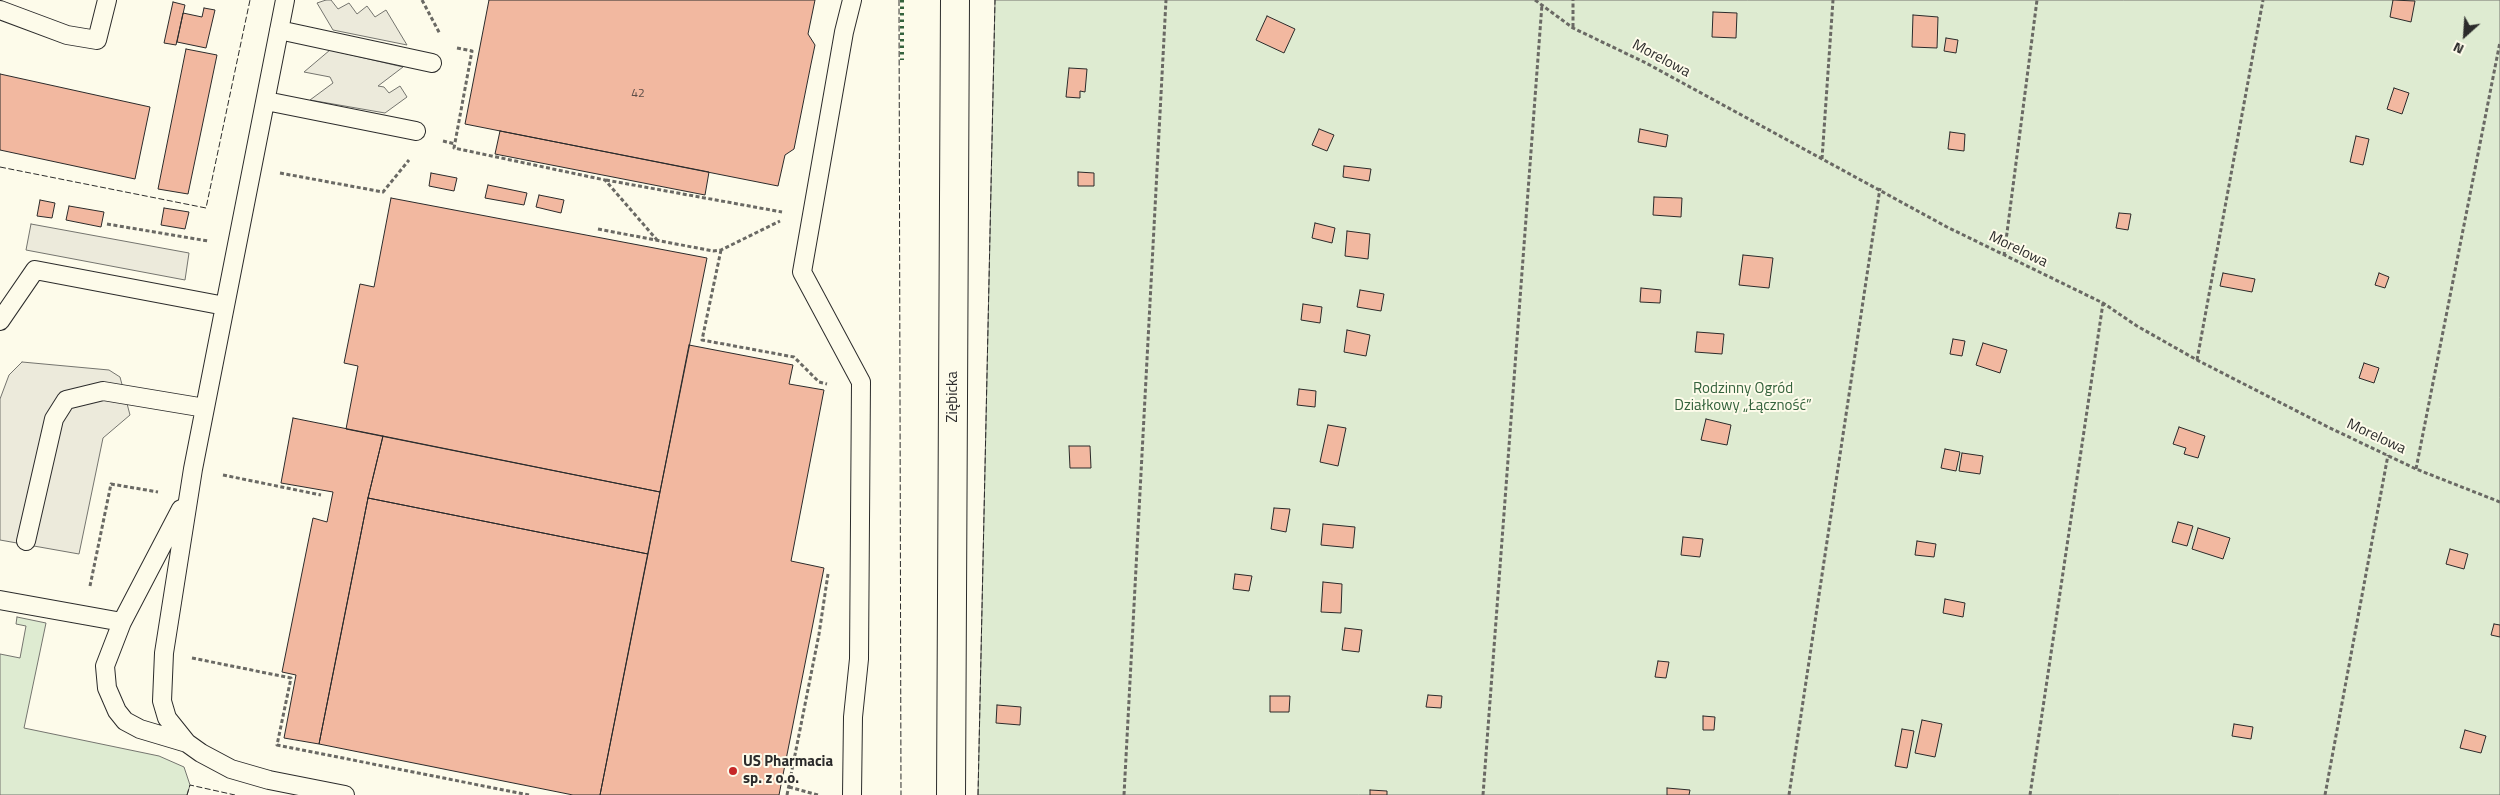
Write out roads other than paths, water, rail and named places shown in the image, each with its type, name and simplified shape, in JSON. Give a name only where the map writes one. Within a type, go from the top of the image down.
[{"type":"street","name":"Ziębicka","points":[[951,795],[956,0]]},
{"type":"lane","points":[[0,10],[67,35],[97,40],[107,0]]},
{"type":"lane","points":[[187,743],[167,718],[162,701],[164,653],[188,495],[285,0]]},
{"type":"lane","points":[[852,0],[844,32],[802,272],[861,382],[859,659],[853,718],[852,795]]},
{"type":"lane","points":[[279,30],[432,63]]},
{"type":"lane","points":[[266,101],[416,131]]},
{"type":"lane","points":[[0,321],[35,270],[225,306]]},
{"type":"lane","points":[[26,541],[54,419],[66,400],[103,391],[205,408]]},
{"type":"lane","points":[[188,495],[122,622],[105,666],[107,688],[117,711],[125,721],[140,729],[187,743],[231,769],[269,780],[345,795]]},
{"type":"lane","points":[[0,600],[122,622]]},
{"type":"place","name":"US Pharmacia sp. z o.o.","points":[[733,771]]},
{"type":"park label","name":"Rodzinny Ogród Działkowy „Łączność”","points":[[1743,398]]}]
